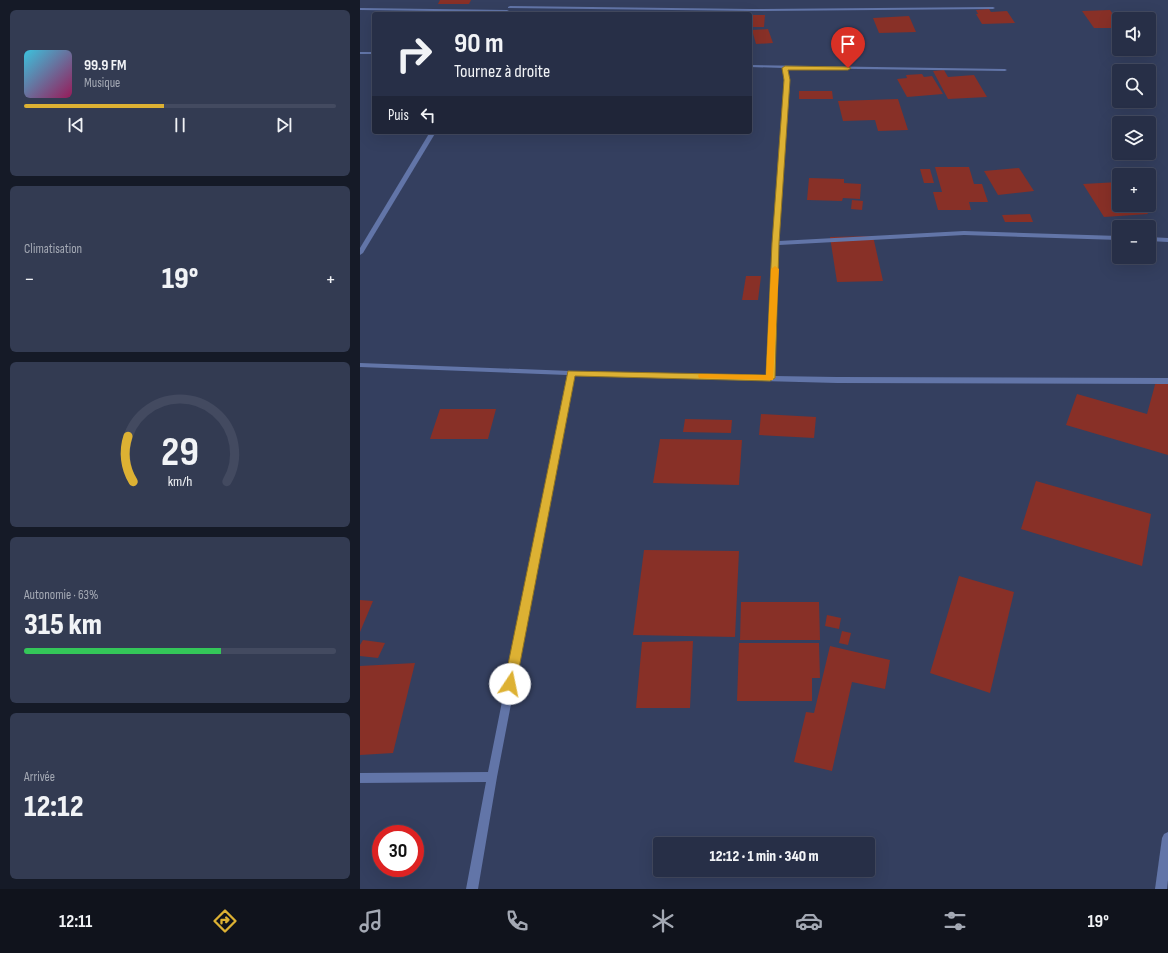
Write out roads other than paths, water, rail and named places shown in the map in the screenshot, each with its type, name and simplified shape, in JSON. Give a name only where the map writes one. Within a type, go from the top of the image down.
[{"type":"street","points":[[508,11],[514,0]]},
{"type":"street","points":[[360,9],[508,11],[992,8]]},
{"type":"street","points":[[360,53],[372,53]]},
{"type":"street","points":[[752,66],[785,68],[1005,70]]},
{"type":"street","points":[[770,378],[776,243],[787,80],[785,68]]},
{"type":"street","points":[[360,253],[432,134]]},
{"type":"street","points":[[776,243],[964,233],[1112,238]]},
{"type":"street","points":[[1156,239],[1168,240]]},
{"type":"street","points":[[360,365],[571,373],[845,380],[1168,381]]},
{"type":"street","points":[[472,889],[492,777],[571,373]]},
{"type":"street","points":[[360,778],[492,777]]},
{"type":"street","points":[[1161,889],[1168,838]]}]
